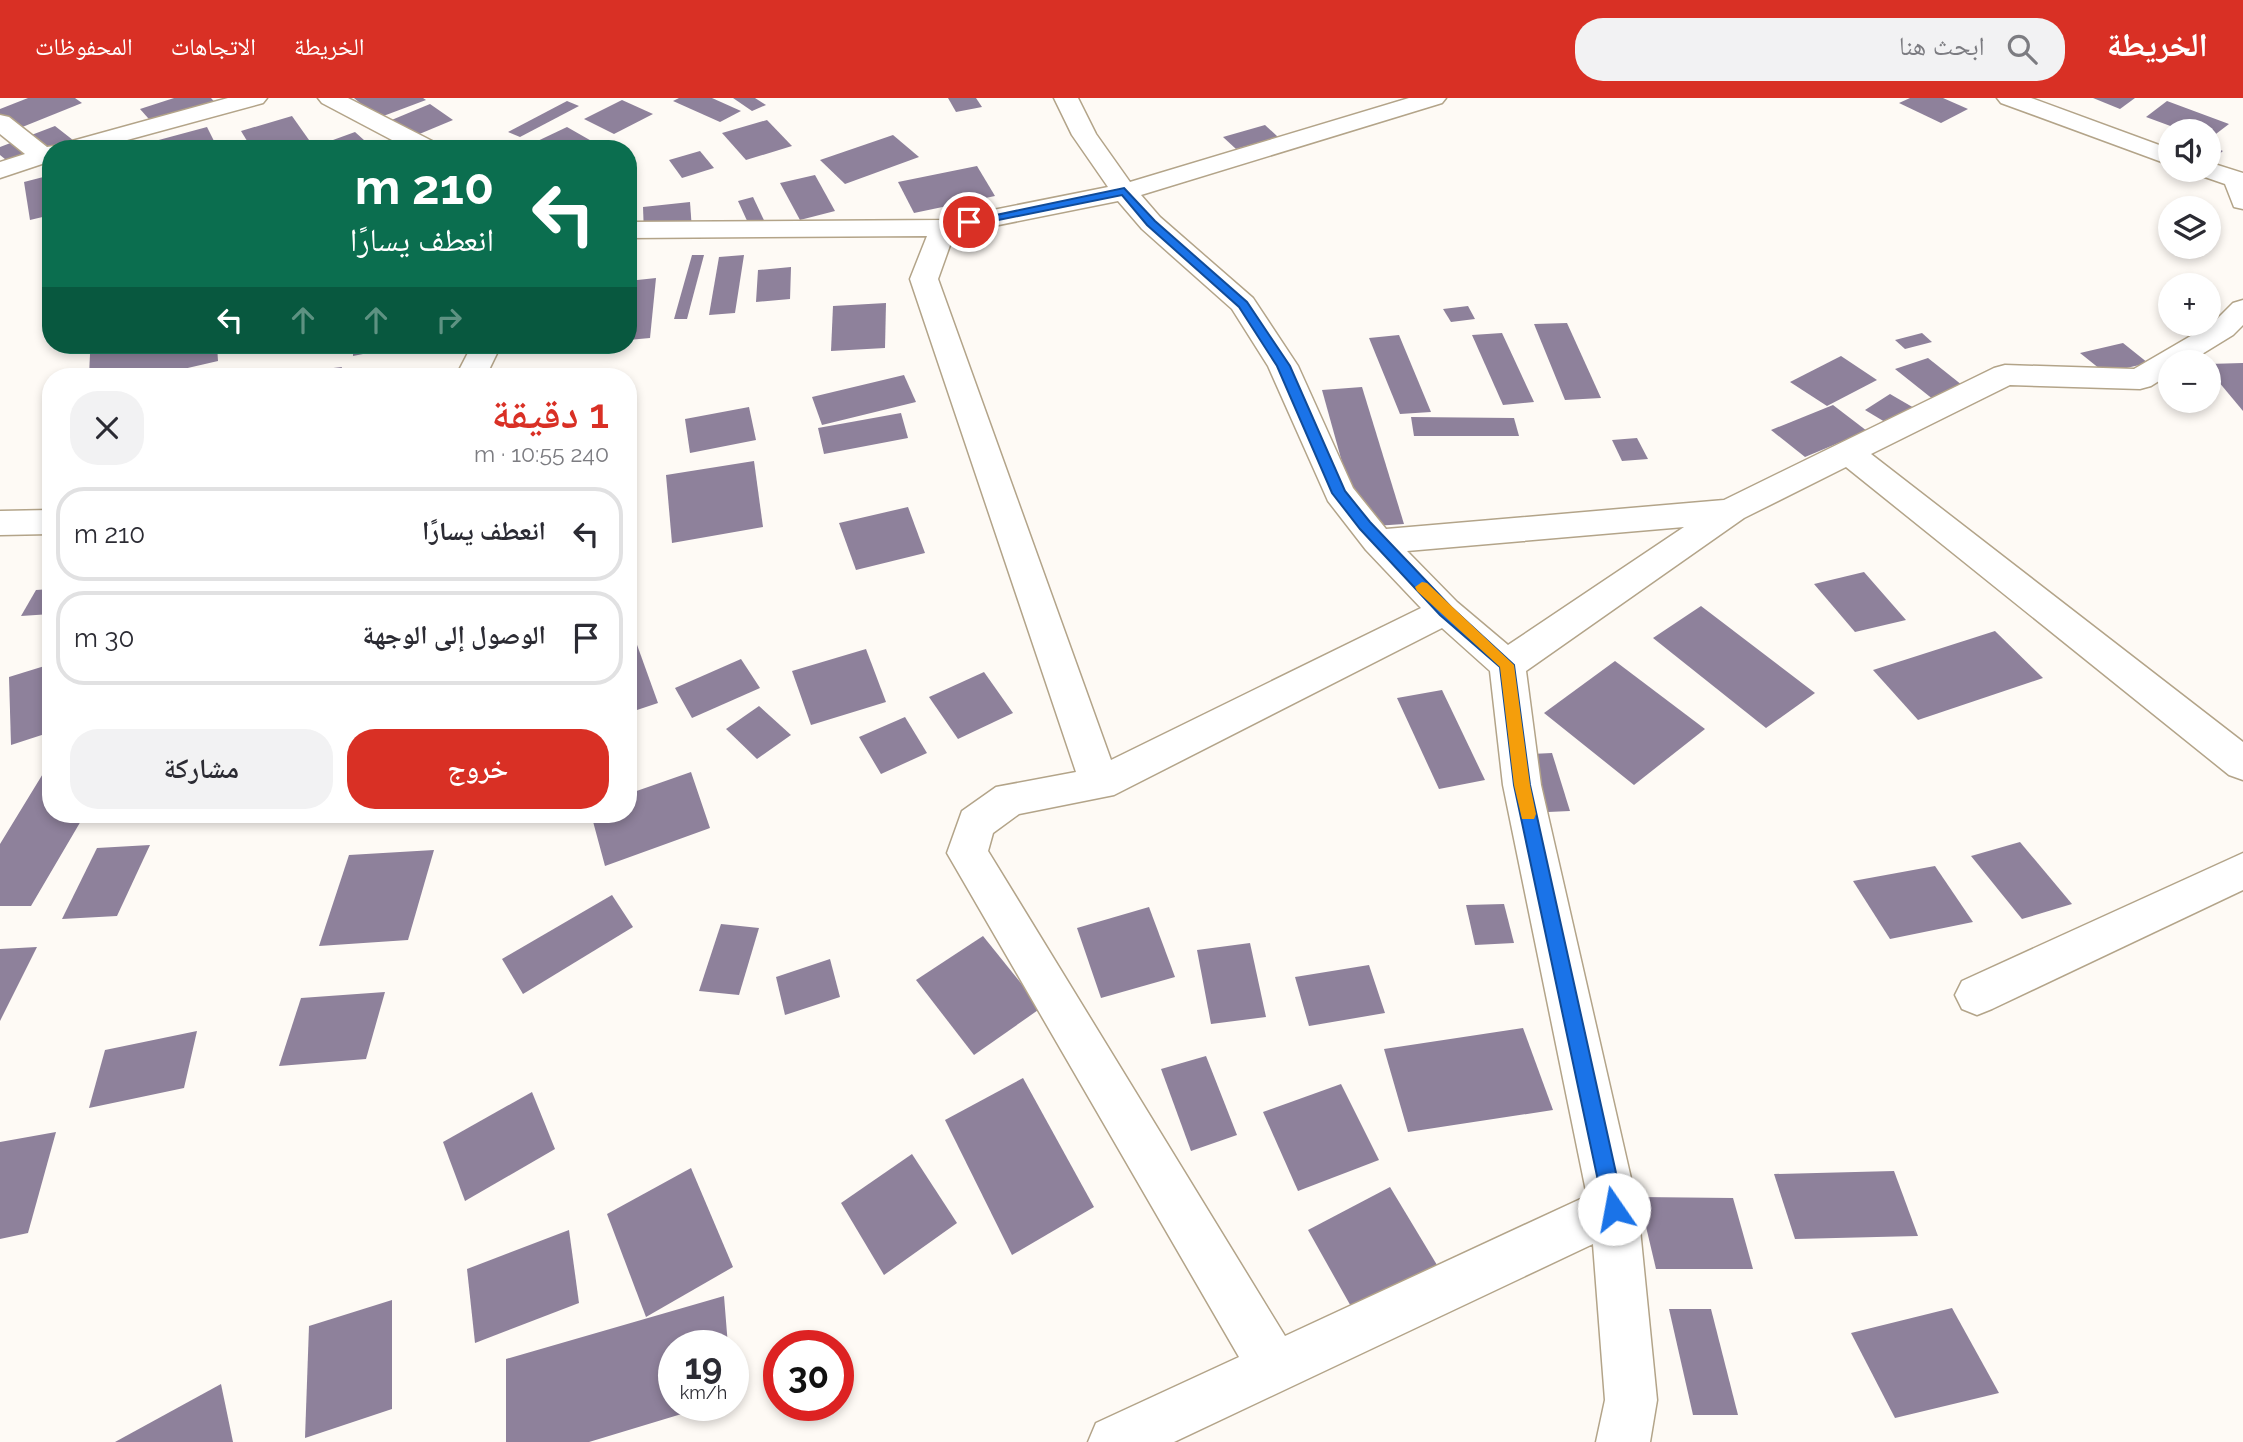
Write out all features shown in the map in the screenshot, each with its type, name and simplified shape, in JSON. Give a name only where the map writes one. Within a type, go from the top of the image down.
[{"type":"street","points":[[97,140],[255,98]]},
{"type":"street","points":[[330,98],[412,140]]},
{"type":"street","points":[[1066,98],[1084,135],[1124,192],[1151,223],[1243,304],[1283,366],[1339,493],[1378,541],[1446,611],[1507,665],[1522,785],[1614,1209],[1631,1399],[1623,1442]]},
{"type":"street","points":[[637,231],[943,228],[1124,192],[1434,98]]},
{"type":"street","points":[[2009,98],[2158,152]]},
{"type":"street","points":[[0,122],[42,146]]},
{"type":"street","points":[[0,170],[42,155]]},
{"type":"street","points":[[2221,174],[2240,179]]},
{"type":"street","points":[[943,228],[925,279],[1100,784]]},
{"type":"street","points":[[1507,665],[1732,510],[2005,375],[2140,379],[2223,329],[2243,309]]},
{"type":"street","points":[[1849,453],[2243,764]]},
{"type":"street","points":[[1378,541],[1732,510]]},
{"type":"street","points":[[0,523],[42,522]]},
{"type":"street","points":[[1275,1367],[967,853],[976,823],[1010,799],[1100,784],[1446,611]]},
{"type":"street","points":[[1977,995],[2243,872]]},
{"type":"street","points":[[1115,1442],[1614,1209]]},
{"type":"building","points":[[28,98],[75,98],[82,103],[0,136],[0,109]]},
{"type":"building","points":[[174,98],[211,98],[218,106],[156,127],[140,109]]},
{"type":"building","points":[[354,98],[423,98],[426,100],[378,118]]},
{"type":"building","points":[[679,98],[712,98],[741,111],[720,122],[673,101]]},
{"type":"building","points":[[733,98],[755,98],[766,105],[752,111]]},
{"type":"building","points":[[948,98],[976,98],[982,107],[956,112]]},
{"type":"building","points":[[1910,98],[1943,98],[1968,109],[1941,123],[1899,103]]},
{"type":"building","points":[[2093,98],[2135,98],[2120,109]]},
{"type":"building","points":[[622,100],[653,114],[614,134],[584,119]]},
{"type":"building","points":[[567,101],[579,106],[520,137],[508,132]]},
{"type":"building","points":[[2167,101],[2216,119],[2158,119],[2158,121],[2146,117]]},
{"type":"building","points":[[430,104],[453,120],[405,140],[382,124]]},
{"type":"building","points":[[292,116],[309,140],[246,140],[241,131]]},
{"type":"building","points":[[767,120],[792,146],[746,160],[722,133]]},
{"type":"building","points":[[2221,121],[2229,124],[2221,130]]},
{"type":"building","points":[[1265,125],[1278,137],[1236,149],[1223,137]]},
{"type":"building","points":[[55,126],[73,140],[42,140],[42,154],[16,168],[0,155],[0,147]]},
{"type":"building","points":[[207,127],[214,140],[159,140]]},
{"type":"building","points":[[567,127],[590,140],[540,140]]},
{"type":"building","points":[[355,132],[364,140],[333,140]]},
{"type":"building","points":[[893,135],[919,157],[845,184],[820,160]]},
{"type":"building","points":[[700,151],[714,168],[682,178],[669,160]]},
{"type":"building","points":[[977,166],[995,196],[914,213],[898,182]]},
{"type":"building","points":[[815,175],[835,211],[800,220],[780,183]]},
{"type":"building","points":[[42,177],[42,217],[30,220],[24,182]]},
{"type":"building","points":[[753,197],[770,233],[754,236],[738,201]]},
{"type":"building","points":[[690,202],[692,230],[644,235],[643,207]]},
{"type":"building","points":[[692,255],[704,255],[687,319],[674,319]]},
{"type":"building","points":[[744,255],[735,313],[709,315],[719,257]]},
{"type":"building","points":[[791,267],[790,299],[756,302],[758,270]]},
{"type":"building","points":[[656,278],[650,338],[637,339],[637,280]]},
{"type":"building","points":[[886,303],[885,348],[831,351],[833,306]]},
{"type":"building","points":[[1468,306],[1475,319],[1451,322],[1443,309]]},
{"type":"building","points":[[1567,323],[1601,398],[1565,400],[1534,324]]},
{"type":"building","points":[[1502,333],[1534,402],[1503,405],[1472,335]]},
{"type":"building","points":[[1922,333],[1932,342],[1905,349],[1895,340]]},
{"type":"building","points":[[1399,335],[1431,412],[1400,414],[1369,338]]},
{"type":"building","points":[[2123,343],[2148,363],[2105,373],[2080,353]]},
{"type":"building","points":[[90,354],[218,354],[218,361],[188,368],[89,368]]},
{"type":"building","points":[[1841,356],[1877,380],[1827,406],[1790,382]]},
{"type":"building","points":[[1928,358],[1967,389],[1934,400],[1895,369]]},
{"type":"building","points":[[2243,363],[2243,411],[2221,385],[2221,364]]},
{"type":"building","points":[[904,375],[916,402],[822,425],[812,397]]},
{"type":"building","points":[[1362,387],[1404,524],[1360,527],[1322,390]]},
{"type":"building","points":[[1890,394],[1921,412],[1895,428],[1865,410]]},
{"type":"building","points":[[1833,405],[1867,431],[1805,457],[1771,430]]},
{"type":"building","points":[[749,407],[756,440],[690,453],[685,419]]},
{"type":"building","points":[[901,413],[908,438],[824,454],[818,428]]},
{"type":"building","points":[[1411,417],[1514,418],[1519,436],[1414,436]]},
{"type":"building","points":[[1637,438],[1648,459],[1622,461],[1612,440]]},
{"type":"building","points":[[754,461],[763,527],[672,543],[666,475]]},
{"type":"building","points":[[908,507],[925,553],[856,570],[839,523]]},
{"type":"building","points":[[1864,572],[1906,620],[1855,632],[1814,584]]},
{"type":"building","points":[[36,590],[42,590],[42,615],[21,616]]},
{"type":"building","points":[[1701,606],[1815,693],[1766,728],[1653,638]]},
{"type":"building","points":[[1995,631],[2043,678],[1918,720],[1873,670]]},
{"type":"building","points":[[637,645],[658,703],[637,710]]},
{"type":"building","points":[[866,649],[886,702],[811,725],[792,671]]},
{"type":"building","points":[[741,659],[760,688],[692,718],[675,688]]},
{"type":"building","points":[[1615,661],[1705,729],[1634,785],[1544,713]]},
{"type":"building","points":[[42,667],[42,735],[11,745],[9,677]]},
{"type":"building","points":[[984,672],[1013,713],[958,739],[929,697]]},
{"type":"building","points":[[1442,690],[1485,780],[1439,789],[1397,698]]},
{"type":"building","points":[[759,706],[791,735],[757,759],[726,729]]},
{"type":"building","points":[[905,717],[927,753],[881,774],[859,737]]},
{"type":"building","points":[[1552,753],[1570,811],[1548,812],[1531,754]]},
{"type":"building","points":[[691,772],[710,828],[605,866],[593,823],[637,823],[637,791]]},
{"type":"building","points":[[42,775],[42,823],[80,823],[31,906],[0,906],[0,844]]},
{"type":"building","points":[[2020,842],[2072,904],[2022,919],[1971,856]]},
{"type":"building","points":[[150,845],[117,916],[62,919],[97,848]]},
{"type":"building","points":[[434,850],[408,940],[319,946],[349,855]]},
{"type":"building","points":[[1935,866],[1973,922],[1890,939],[1853,881]]},
{"type":"building","points":[[612,895],[633,927],[523,994],[502,959]]},
{"type":"building","points":[[1504,904],[1514,943],[1475,945],[1466,905]]},
{"type":"building","points":[[1149,907],[1175,977],[1101,998],[1077,928]]},
{"type":"building","points":[[721,924],[759,928],[739,995],[699,991]]},
{"type":"building","points":[[983,936],[1041,1008],[974,1055],[916,980]]},
{"type":"building","points":[[1250,943],[1266,1017],[1211,1024],[1197,950]]},
{"type":"building","points":[[37,947],[0,1021],[0,949]]},
{"type":"building","points":[[830,959],[840,997],[785,1015],[776,977]]},
{"type":"building","points":[[1369,965],[1385,1013],[1309,1026],[1295,977]]},
{"type":"building","points":[[385,992],[366,1059],[279,1066],[301,998]]},
{"type":"building","points":[[1523,1028],[1553,1110],[1408,1132],[1384,1049]]},
{"type":"building","points":[[197,1031],[184,1088],[89,1108],[105,1050]]},
{"type":"building","points":[[1206,1056],[1237,1135],[1191,1151],[1161,1069]]},
{"type":"building","points":[[1023,1078],[1094,1207],[1012,1255],[945,1120]]},
{"type":"building","points":[[1341,1084],[1379,1160],[1298,1191],[1263,1112]]},
{"type":"building","points":[[532,1092],[555,1149],[465,1201],[443,1142]]},
{"type":"building","points":[[56,1132],[28,1233],[0,1239],[0,1142]]},
{"type":"building","points":[[912,1154],[957,1223],[884,1275],[841,1203]]},
{"type":"building","points":[[691,1168],[733,1267],[646,1317],[607,1214]]},
{"type":"building","points":[[1894,1171],[1918,1236],[1795,1239],[1774,1174]]},
{"type":"building","points":[[1390,1187],[1437,1265],[1353,1310],[1308,1230]]},
{"type":"building","points":[[1639,1197],[1733,1198],[1753,1269],[1656,1269]]},
{"type":"building","points":[[569,1230],[579,1303],[475,1343],[467,1269]]},
{"type":"building","points":[[724,1296],[727,1330],[658,1330],[658,1421],[589,1442],[506,1442],[506,1359]]},
{"type":"building","points":[[392,1300],[392,1409],[305,1438],[309,1326]]},
{"type":"building","points":[[1952,1308],[1999,1393],[1895,1418],[1851,1333]]},
{"type":"building","points":[[1669,1309],[1711,1309],[1738,1415],[1693,1415]]},
{"type":"building","points":[[221,1384],[233,1442],[115,1442]]},
{"type":"slow traffic","points":[[1422,587],[1507,665],[1528,814]]},
{"type":"route","points":[[969,222],[1124,192],[1151,223],[1243,304],[1283,366],[1339,493],[1365,526],[1446,611],[1507,665],[1522,785],[1614,1209]]}]
